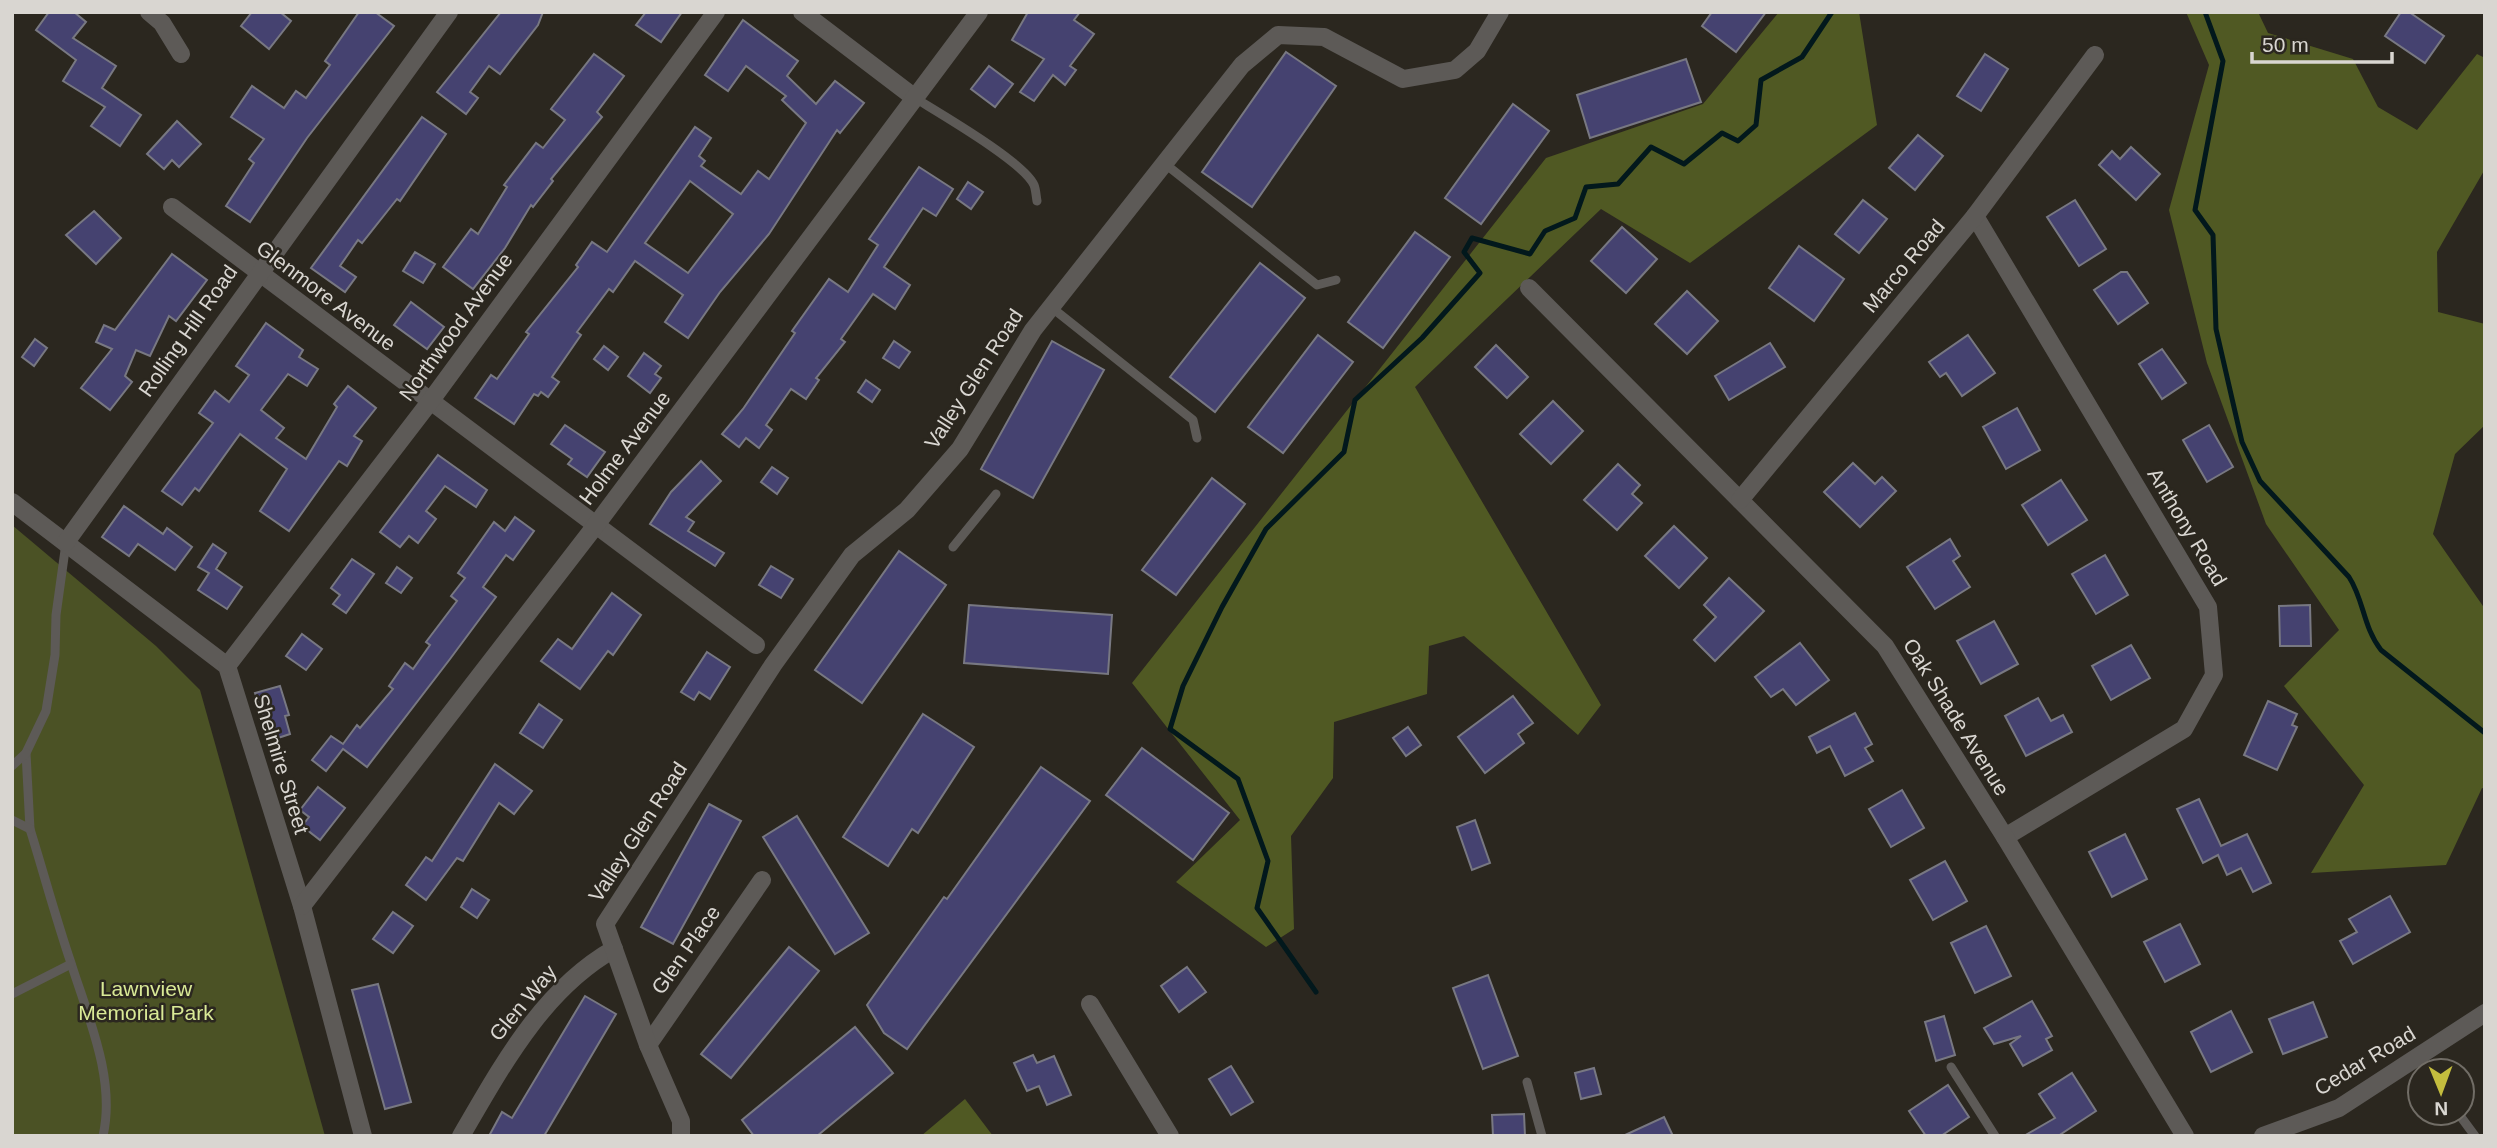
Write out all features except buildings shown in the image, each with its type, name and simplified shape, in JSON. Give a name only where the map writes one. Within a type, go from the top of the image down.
[{"type":"street","points":[[149,12],[162,23],[181,54]]},
{"type":"street","name":"Rolling Hill Road","points":[[66,542],[449,12]]},
{"type":"street","name":"Northwood Avenue","points":[[227,666],[429,403],[716,12]]},
{"type":"street","points":[[802,12],[915,98]]},
{"type":"street","name":"Holme Avenue","points":[[302,906],[596,525],[979,12]]},
{"type":"street","name":"Valley Glen Road","points":[[681,1136],[681,1121],[648,1045],[605,924],[773,665],[852,555],[907,510],[960,449],[1032,330],[1242,65],[1278,35],[1324,37],[1403,79],[1455,70],[1477,51],[1500,12]]},
{"type":"street","name":"Marco Road","points":[[1740,500],[1975,216],[2095,55]]},
{"type":"street","name":"Glenmore Avenue","points":[[172,207],[429,403],[756,646]]},
{"type":"street","name":"Anthony Road","points":[[1975,216],[2208,607],[2214,674],[2184,729],[2005,837]]},
{"type":"street","name":"Oak Shade Avenue","points":[[1529,288],[1885,646],[2005,837],[2185,1136]]},
{"type":"street","points":[[12,502],[227,666]]},
{"type":"street","name":"Shelmire Street","points":[[227,666],[302,906],[363,1136]]},
{"type":"street","name":"Glen Place","points":[[648,1045],[762,880]]},
{"type":"street","name":"Glen Way","points":[[461,1136],[518,1039],[584,966],[614,949]]},
{"type":"street","points":[[1090,1004],[1170,1136]]},
{"type":"street","name":"Cedar Road","points":[[2430,1057],[2485,1013]]},
{"type":"street","name":"Cedar Road","points":[[2263,1136],[2339,1108],[2406,1072]]},
{"type":"lane","points":[[915,98],[970,132],[1020,170],[1033,183],[1037,201]]},
{"type":"lane","points":[[1164,163],[1317,285],[1336,280]]},
{"type":"lane","points":[[1051,307],[1193,419],[1197,438]]},
{"type":"lane","points":[[953,547],[996,494]]},
{"type":"lane","points":[[12,766],[26,753],[46,711],[55,655],[56,615],[66,542]]},
{"type":"lane","points":[[26,753],[30,829],[90,1017],[97,1050],[107,1117],[103,1136]]},
{"type":"lane","points":[[12,820],[30,829]]},
{"type":"lane","points":[[12,994],[71,964]]},
{"type":"lane","points":[[1951,1067],[1995,1136]]},
{"type":"lane","points":[[1527,1082],[1542,1136]]},
{"type":"green space","points":[[1779,12],[1859,12],[1877,125],[1690,263],[1601,209],[1415,387],[1601,705],[1578,735],[1464,636],[1429,646],[1427,694],[1334,722],[1333,778],[1291,836],[1294,929],[1266,947],[1176,882],[1240,820],[1132,683],[1546,158],[1703,104]]},
{"type":"green space","points":[[2186,12],[2258,12],[2268,33],[2353,59],[2378,107],[2417,130],[2477,54],[2485,58],[2485,169],[2437,252],[2438,312],[2485,324],[2485,425],[2455,454],[2433,534],[2485,609],[2485,789],[2482,788],[2446,865],[2311,873],[2364,785],[2284,686],[2339,630],[2266,524],[2207,363],[2169,210],[2209,65]]},
{"type":"green space","name":"Lawnview Memorial Park","points":[[12,525],[156,646],[200,690],[325,1136],[12,1136]]},
{"type":"green space","points":[[965,1099],[993,1136],[921,1136]]},
{"type":"waterway","points":[[1316,992],[1257,908],[1268,861],[1238,779],[1170,729],[1183,686],[1222,607],[1266,529],[1344,452],[1355,400],[1422,338],[1480,273],[1464,252],[1472,238],[1530,254],[1545,231],[1575,218],[1586,187],[1618,184],[1651,147],[1684,164],[1722,133],[1738,141],[1756,125],[1761,80],[1802,57],[1832,12]]},
{"type":"waterway","points":[[2205,12],[2223,61],[2195,210],[2213,235],[2216,329],[2242,442],[2260,481],[2349,577],[2381,650],[2485,733]]}]
